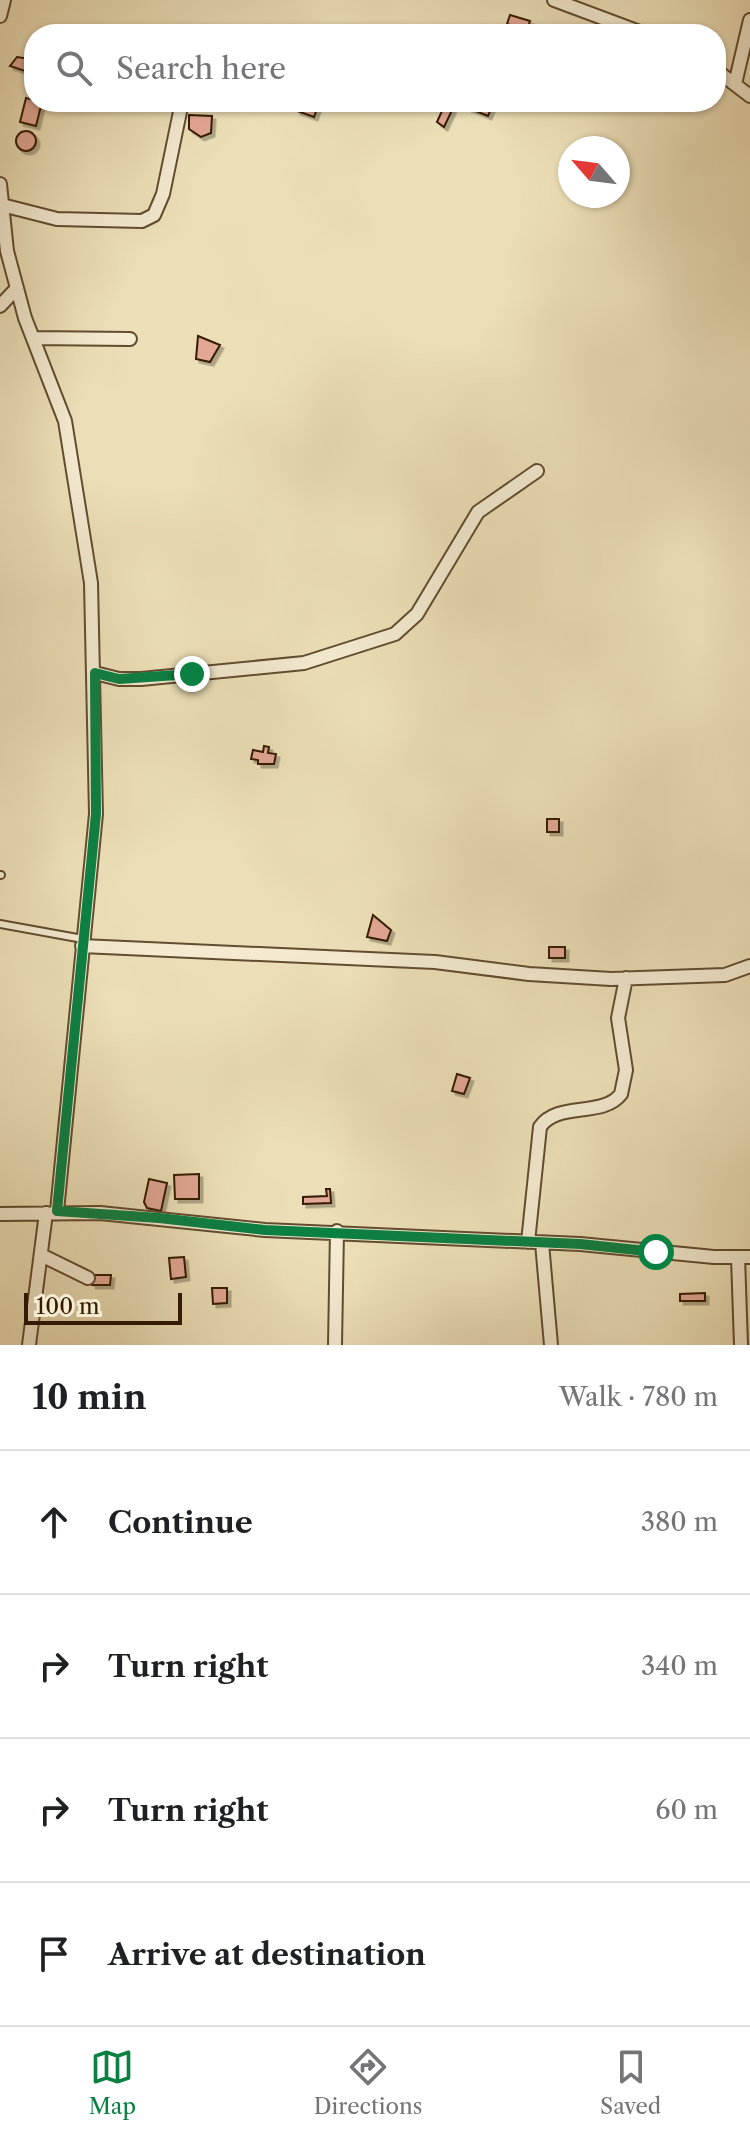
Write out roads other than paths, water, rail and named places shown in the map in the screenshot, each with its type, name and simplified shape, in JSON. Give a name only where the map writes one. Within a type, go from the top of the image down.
[{"type":"street","points":[[0,16],[4,0]]},
{"type":"street","points":[[554,0],[618,24]]},
{"type":"street","points":[[735,84],[750,20]]},
{"type":"street","points":[[726,77],[750,96]]},
{"type":"street","points":[[2,205],[57,219],[142,221],[154,215],[163,194],[180,112]]},
{"type":"street","points":[[0,184],[7,251],[33,338],[65,421],[75,466],[91,583],[95,673],[96,814],[51,1212],[41,1255],[29,1345]]},
{"type":"street","points":[[0,306],[17,288]]},
{"type":"street","points":[[33,338],[130,339]]},
{"type":"street","points":[[95,673],[119,679],[141,679],[304,663],[395,634],[417,614],[478,512],[537,471]]},
{"type":"street","points":[[82,943],[435,962],[529,974],[626,978],[725,975],[750,966]]},
{"type":"street","points":[[528,1242],[540,1127],[545,1120],[557,1114],[617,1099],[625,1084],[626,1070],[618,1018],[626,978]]},
{"type":"street","points":[[0,1214],[51,1212],[159,1218],[265,1230],[337,1231],[744,1257],[741,1345]]},
{"type":"street","points":[[335,1345],[337,1231]]},
{"type":"street","points":[[542,1243],[551,1345]]},
{"type":"street","points":[[41,1255],[88,1278]]},
{"type":"lane","points":[[0,924],[82,943]]}]
